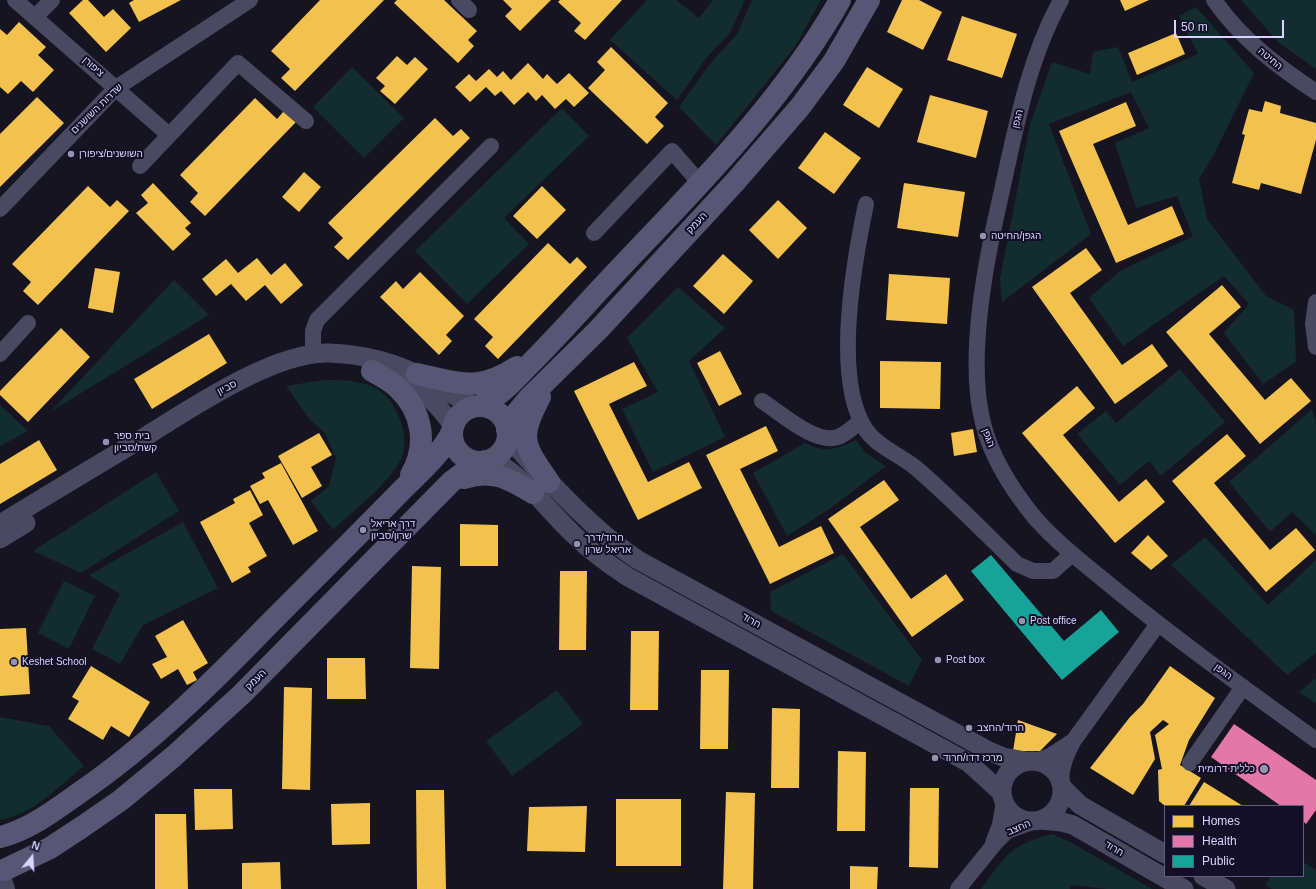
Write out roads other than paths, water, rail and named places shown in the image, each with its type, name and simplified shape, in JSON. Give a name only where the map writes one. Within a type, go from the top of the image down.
[{"type":"main road","points":[[0,837],[17,832],[65,803],[103,777],[154,735],[221,673],[438,453],[460,413],[500,394],[545,349],[699,182],[779,92],[812,46],[840,0]]},
{"type":"main road","name":"העמק","points":[[508,433],[520,408],[599,329],[729,188],[800,108],[834,60],[869,0]]},
{"type":"main road","points":[[417,374],[464,384],[478,385],[505,375],[545,349]]},
{"type":"main road","points":[[372,371],[397,387],[406,397],[415,412],[420,425],[421,451],[418,464],[404,488]]},
{"type":"main road","points":[[541,487],[530,454],[526,434],[532,412],[549,379]]},
{"type":"main road","points":[[452,429],[452,441],[461,454],[468,459],[488,460],[503,449],[508,433],[505,422],[494,410],[476,406]]},
{"type":"main road","name":"העמק","points":[[3,873],[50,848],[82,827],[121,800],[173,757],[242,694],[451,482],[472,466],[488,460]]},
{"type":"main road","points":[[451,482],[476,474],[487,473],[512,481],[541,487]]},
{"type":"street","name":"ציפורן","points":[[15,0],[169,135]]},
{"type":"street","points":[[35,17],[52,0]]},
{"type":"street","name":"שדרות השושנים","points":[[0,209],[116,88],[250,0]]},
{"type":"street","name":"הגפן","points":[[1061,0],[1041,44],[1022,101],[984,281],[977,360],[978,398],[983,425],[995,457],[1016,492],[1035,518],[1059,543],[1158,624],[1316,740]]},
{"type":"street","name":"החיטה","points":[[1214,0],[1243,36],[1269,60],[1316,92]]},
{"type":"street","points":[[140,166],[238,63],[306,121]]},
{"type":"street","points":[[313,355],[313,331],[317,320],[491,146]]},
{"type":"street","points":[[594,233],[672,151],[699,182]]},
{"type":"street","points":[[866,204],[854,275],[848,350],[850,382],[857,412],[862,421],[878,444],[915,468],[1017,564],[1032,571],[1053,571],[1072,554]]},
{"type":"street","points":[[1316,302],[1313,324],[1316,347]]},
{"type":"street","points":[[0,354],[28,323]]},
{"type":"street","name":"סביון","points":[[0,524],[213,395],[285,361],[327,353],[375,359],[417,374],[476,406]]},
{"type":"street","name":"סביון","points":[[0,539],[219,406],[289,373],[327,366],[372,371],[400,381],[427,395],[444,413],[452,429]]},
{"type":"street","points":[[762,401],[816,436],[828,439],[839,436],[862,421]]},
{"type":"street","name":"חרוד","points":[[508,433],[541,487],[577,537],[610,564],[628,577],[969,763],[1003,797]]},
{"type":"street","name":"חרוד","points":[[488,460],[504,466],[541,487],[638,560],[989,751],[1004,757],[1031,761]]},
{"type":"street","points":[[1074,740],[1054,754],[1020,763],[1011,769],[1004,781],[1003,797],[1009,810],[1015,816],[1024,820],[1037,820],[1045,818],[1055,811],[1060,802],[1062,784],[1061,772],[1064,761],[1074,740],[1158,624]]},
{"type":"street","points":[[1190,763],[1244,687]]},
{"type":"street","points":[[1031,761],[1050,766],[1056,772],[1062,784]]},
{"type":"street","name":"חרוד","points":[[1062,784],[1080,805],[1164,853]]},
{"type":"street","name":"החצב","points":[[958,889],[996,838],[1000,825],[1003,797]]},
{"type":"street","name":"חרוד","points":[[1037,820],[1062,822],[1073,825],[1184,889]]},
{"type":"street","name":"החצב","points":[[987,852],[1008,831],[1037,820]]},
{"type":"street","points":[[1205,877],[1226,889]]},
{"type":"place","name":"השושנים/ציפורן","points":[[71,154]]},
{"type":"place","name":"הגפן/החיטה","points":[[983,236]]},
{"type":"place","name":"בית ספר קשת/סביון","points":[[106,442]]},
{"type":"place","name":"דרך אריאל שרון/סביון","points":[[363,530]]},
{"type":"place","name":"חרוד/דרך אריאל שרון","points":[[577,544]]},
{"type":"place","name":"Post office","points":[[1022,621]]},
{"type":"place","name":"Post box","points":[[938,660]]},
{"type":"place","name":"Keshet School","points":[[14,662]]},
{"type":"place","name":"חרוד/החצב","points":[[969,728]]},
{"type":"place","name":"מרכז דדו/חרוד","points":[[935,758]]},
{"type":"place","name":"כללית דרומית","points":[[1264,769]]}]
